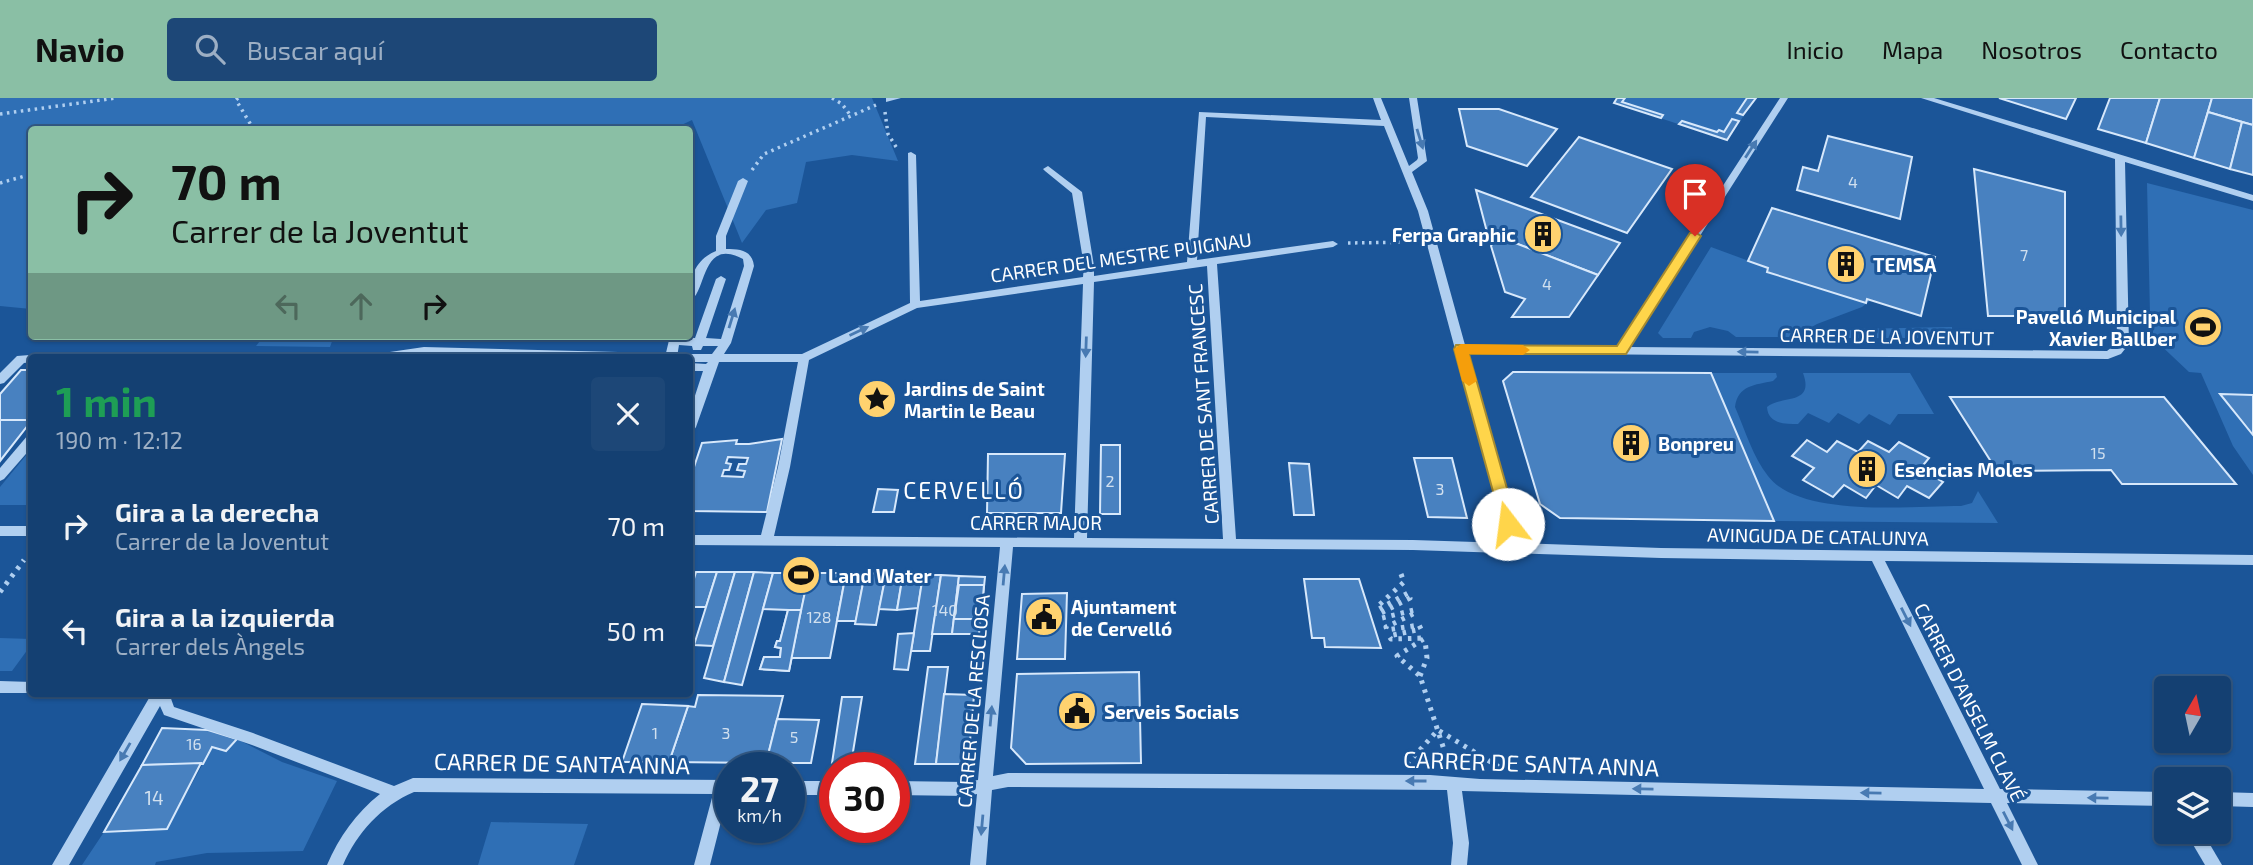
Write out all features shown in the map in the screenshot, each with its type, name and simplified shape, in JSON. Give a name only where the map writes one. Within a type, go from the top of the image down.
[{"type":"street","points":[[1377,98],[1423,211],[1515,549]]},
{"type":"street","points":[[1407,171],[1422,162],[1424,156],[1417,136],[1413,98]]},
{"type":"street","points":[[1621,351],[1784,98]]},
{"type":"street","points":[[1926,98],[2253,198]]},
{"type":"street","points":[[1202,114],[1388,123]]},
{"type":"street","name":"CARRER DE SANT FRANCESC","points":[[1192,264],[1202,114]]},
{"type":"street","points":[[911,155],[915,305]]},
{"type":"street","name":"CARRER DE LA JOVENTUT","points":[[1461,349],[2108,355],[2123,344],[2120,158]]},
{"type":"street","points":[[1048,169],[1077,192],[1088,279],[1080,542]]},
{"type":"street","points":[[721,253],[720,236],[743,181]]},
{"type":"street","name":"CARRER DEL MESTRE PUIGNAU","points":[[804,358],[915,305],[1333,244]]},
{"type":"street","points":[[693,290],[702,265],[709,258],[721,253],[744,255],[748,258],[749,266],[725,343],[716,358],[693,419]]},
{"type":"street","name":"CARRER DE SANT FRANCESC","points":[[1212,262],[1230,543]]},
{"type":"street","points":[[698,344],[721,279]]},
{"type":"street","points":[[682,340],[698,344],[718,342]]},
{"type":"street","points":[[693,364],[716,358],[804,358],[767,539]]},
{"type":"street","points":[[0,380],[21,359],[28,359]]},
{"type":"street","points":[[693,365],[704,367]]},
{"type":"street","points":[[0,476],[28,443]]},
{"type":"street","points":[[0,531],[28,531]]},
{"type":"street","name":"CARRER MAJOR","points":[[693,540],[1383,544]]},
{"type":"street","name":"CARRER DE LA RESCLOSA","points":[[978,865],[1007,541]]},
{"type":"street","name":"AVINGUDA DE CATALUNYA","points":[[1383,544],[1876,556],[2253,560]]},
{"type":"street","name":"CARRER D'ANSELM CLAVÉ","points":[[1876,556],[2030,865]]},
{"type":"street","points":[[0,687],[28,688]]},
{"type":"street","points":[[60,865],[159,697]]},
{"type":"street","points":[[163,697],[169,711],[253,739],[395,793],[360,823],[335,865]]},
{"type":"street","points":[[1452,777],[1461,843],[1458,865]]},
{"type":"street","name":"CARRER DE SANTA ANNA","points":[[910,788],[967,789],[1008,780],[1417,781],[1452,777],[1995,796],[2154,799]]},
{"type":"street","name":"CARRER DE SANTA ANNA","points":[[395,793],[422,784],[714,787]]},
{"type":"street","points":[[2231,799],[2253,800]]},
{"type":"street","points":[[702,865],[714,826]]},
{"type":"street","points":[[2201,844],[2214,865]]},
{"type":"path","points":[[0,114],[116,98]]},
{"type":"path","points":[[238,98],[236,100],[252,126]]},
{"type":"path","points":[[832,98],[842,104],[851,116]]},
{"type":"path","points":[[743,181],[764,154],[893,99]]},
{"type":"path","points":[[885,112],[890,139],[901,153],[911,155]]},
{"type":"path","points":[[0,183],[28,175]]},
{"type":"path","points":[[1333,244],[1432,242]]},
{"type":"path","points":[[0,592],[24,560]]},
{"type":"path","points":[[1401,574],[1410,598],[1381,613],[1387,630],[1419,625],[1428,648],[1420,676]]},
{"type":"path","points":[[1404,582],[1378,606],[1379,609],[1408,593]]},
{"type":"path","points":[[1382,618],[1414,610],[1415,613],[1386,627]]},
{"type":"path","points":[[1421,629],[1389,636],[1391,639],[1425,639]]},
{"type":"path","points":[[1425,639],[1397,656],[1420,676],[1452,777]]},
{"type":"path","points":[[1402,769],[1438,730]]},
{"type":"path","points":[[1438,730],[1505,771]]},
{"type":"shaded area","points":[[0,98],[872,98],[898,161],[852,155],[806,162],[797,203],[766,210],[742,243],[692,120],[679,126],[28,126],[28,309],[0,306]]},
{"type":"shaded area","points":[[1617,98],[1756,98],[1727,140],[1614,103]]},
{"type":"shaded area","name":"Pavelló Municipal Xavier Ballber","points":[[2147,183],[2253,210],[2253,475],[2233,446],[2201,373],[2189,372],[2154,339],[2150,314]]},
{"type":"shaded area","points":[[1711,247],[1768,268],[1767,272],[1865,303],[1867,299],[1871,300],[1862,307],[1817,324],[1794,337],[1736,337],[1728,331],[1710,327],[1694,332],[1691,338],[1663,338],[1658,333]]},
{"type":"shaded area","points":[[1952,327],[1952,338],[1827,338],[1854,329]]},
{"type":"shaded area","points":[[261,340],[333,340],[330,347],[256,346]]},
{"type":"shaded area","points":[[1711,373],[1776,373],[1777,377],[1773,381],[1744,390],[1735,407],[1758,460],[1768,476],[1783,489],[1830,504],[1887,508],[1961,506],[1972,503],[1978,491],[1998,523],[1774,521]]},
{"type":"shaded area","points":[[1803,373],[1910,373],[1934,414],[1898,414],[1890,425],[1869,414],[1859,424],[1838,413],[1829,423],[1808,413],[1798,424],[1774,420],[1767,407],[1801,395],[1805,383]]},
{"type":"shaded area","points":[[28,453],[28,505],[0,505],[0,487]]},
{"type":"shaded area","points":[[0,638],[28,639],[28,649],[12,671],[0,671]]},
{"type":"shaded area","points":[[237,739],[282,762],[337,781],[303,851],[207,853],[156,862],[155,865],[82,865],[104,832],[167,829],[212,747],[226,751]]},
{"type":"shaded area","points":[[491,822],[588,824],[574,865],[478,865]]},
{"type":"building","points":[[1617,98],[1625,98],[1622,102],[1663,115],[1661,118],[1614,103]]},
{"type":"building","points":[[1747,98],[1756,98],[1743,115],[1737,113]]},
{"type":"building","points":[[1999,98],[2076,98],[2066,119]]},
{"type":"building","points":[[2110,98],[2160,98],[2146,143],[2098,129]]},
{"type":"building","points":[[2160,98],[2212,98],[2194,158],[2146,143]]},
{"type":"building","points":[[2212,98],[2253,98],[2253,125],[2208,112]]},
{"type":"building","points":[[1459,109],[1499,109],[1557,129],[1527,166],[1467,146]]},
{"type":"building","points":[[2208,112],[2242,122],[2230,169],[2194,158]]},
{"type":"building","points":[[1732,119],[1739,121],[1727,140],[1679,124],[1682,121],[1724,132]]},
{"type":"building","points":[[2242,122],[2253,125],[2253,175],[2230,169]]},
{"type":"building","points":[[1828,136],[1912,157],[1900,219],[1797,190],[1803,167],[1818,171]]},
{"type":"building","points":[[1579,137],[1672,169],[1627,233],[1531,197]]},
{"type":"building","points":[[1974,169],[2065,192],[2065,316],[1988,316]]},
{"type":"building","name":"Ferpa Graphic","points":[[1476,190],[1620,243],[1598,275],[1487,232]]},
{"type":"building","name":"TEMSA","points":[[1772,208],[1935,257],[1921,316],[1867,299],[1866,303],[1767,272],[1768,268],[1748,261]]},
{"type":"building","points":[[1497,236],[1598,275],[1569,317],[1512,317],[1525,299],[1505,292],[1491,246]]},
{"type":"building","points":[[21,370],[28,370],[28,420],[0,420],[0,394]]},
{"type":"building","name":"Bonpreu","points":[[1513,372],[1711,373],[1774,521],[1560,518],[1540,504],[1503,381]]},
{"type":"building","points":[[2220,394],[2253,395],[2253,435]]},
{"type":"building","points":[[1950,397],[2164,397],[2236,484],[2122,484],[2111,470],[1997,471]]},
{"type":"building","points":[[0,420],[28,420],[28,425],[0,461]]},
{"type":"building","points":[[782,439],[767,512],[693,511],[693,470],[702,443],[737,440],[736,444]],"holes":[[[728,457],[748,458],[746,464],[739,464],[737,470],[745,471],[743,477],[722,476],[731,464],[726,463]]]},
{"type":"building","name":"Esencias Moles","points":[[1807,440],[1827,452],[1837,441],[1858,452],[1868,441],[1889,452],[1899,442],[1929,458],[1920,469],[1943,482],[1929,498],[1907,486],[1898,498],[1876,485],[1866,498],[1844,485],[1833,497],[1803,480],[1814,468],[1792,456]]},
{"type":"building","points":[[1101,445],[1120,445],[1120,514],[1100,514]]},
{"type":"building","points":[[988,454],[1065,454],[1061,513],[987,513]]},
{"type":"building","points":[[1414,458],[1452,458],[1467,518],[1428,517]]},
{"type":"building","points":[[1289,463],[1309,464],[1314,515],[1294,515]]},
{"type":"building","points":[[878,489],[898,490],[894,512],[873,512]]},
{"type":"building","points":[[696,572],[717,572],[706,607],[693,607],[693,582]]},
{"type":"building","points":[[717,572],[735,572],[713,646],[694,645]]},
{"type":"building","points":[[735,572],[754,572],[724,682],[704,678]]},
{"type":"building","points":[[754,572],[773,573],[742,685],[724,682]]},
{"type":"building","points":[[773,573],[809,573],[789,671],[760,669],[764,657],[780,657],[781,648],[775,647],[777,641],[780,641],[788,610],[763,609]]},
{"type":"building","points":[[809,573],[846,573],[830,658],[791,658]]},
{"type":"building","points":[[846,573],[865,573],[856,621],[837,621]]},
{"type":"building","points":[[865,573],[886,574],[876,625],[855,624]]},
{"type":"building","points":[[886,574],[903,574],[897,610],[879,609]]},
{"type":"building","points":[[903,574],[923,575],[918,608],[897,610]]},
{"type":"building","points":[[923,575],[941,575],[930,651],[911,651]]},
{"type":"building","points":[[941,575],[959,576],[952,634],[932,634]]},
{"type":"building","points":[[959,576],[985,577],[979,634],[952,634]]},
{"type":"building","points":[[1304,579],[1359,579],[1381,648],[1325,647],[1324,638],[1312,638]]},
{"type":"building","points":[[959,585],[984,585],[981,619],[954,619]]},
{"type":"building","name":"Ajuntament de Cervelló","points":[[1067,593],[1065,659],[1017,659],[1022,594]]},
{"type":"building","points":[[788,610],[801,610],[789,671],[760,669],[764,657],[780,657],[781,648],[775,647],[777,641],[780,641]]},
{"type":"building","points":[[914,633],[908,670],[894,669],[898,634]]},
{"type":"building","points":[[928,667],[948,667],[936,764],[915,764]]},
{"type":"building","name":"Serveis Socials","points":[[1139,672],[1141,763],[1026,764],[1011,748],[1017,674]]},
{"type":"building","points":[[944,694],[974,695],[968,764],[936,764]]},
{"type":"building","points":[[698,695],[783,696],[769,752],[714,752],[714,762],[669,762],[688,706],[695,707]]},
{"type":"building","points":[[842,697],[862,697],[853,752],[834,752]]},
{"type":"building","points":[[642,704],[688,706],[669,762],[622,762]]},
{"type":"building","points":[[777,719],[819,720],[811,763],[805,763],[805,752],[769,752]]},
{"type":"building","points":[[162,728],[208,730],[237,739],[226,751],[212,747],[203,764],[142,765]]},
{"type":"building","points":[[201,763],[167,829],[104,832],[142,765]]},
{"type":"slow traffic","points":[[1469,381],[1461,349],[1523,350]]},
{"type":"place","name":"Ferpa Graphic","points":[[1543,234]]},
{"type":"place","name":"TEMSA","points":[[1846,264]]},
{"type":"place","name":"Pavelló Municipal Xavier Ballber","points":[[2203,327]]},
{"type":"place","name":"Jardins de Saint Martin le Beau","points":[[877,399]]},
{"type":"place","name":"Bonpreu","points":[[1631,443]]},
{"type":"place","name":"Esencias Moles","points":[[1867,469]]},
{"type":"place","name":"Land Water","points":[[801,575]]},
{"type":"place","name":"Ajuntament de Cervelló","points":[[1044,617]]},
{"type":"place","name":"Serveis Socials","points":[[1077,711]]},
{"type":"district","name":"CERVELLÓ","points":[[964,490]]},
{"type":"route","points":[[1508,524],[1461,349],[1621,351],[1695,236]]}]
